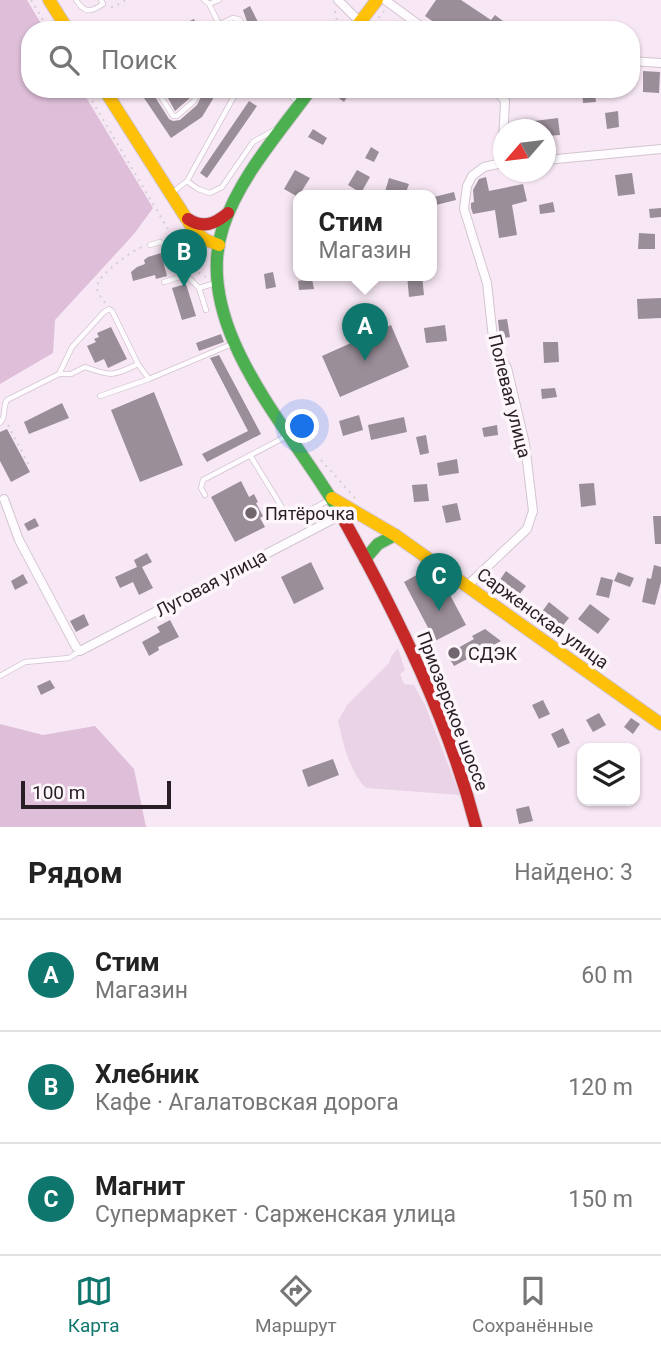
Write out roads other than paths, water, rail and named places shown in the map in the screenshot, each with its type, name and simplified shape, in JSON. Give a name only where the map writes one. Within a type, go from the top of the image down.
[{"type":"main road","points":[[49,0],[62,21]]},
{"type":"main road","points":[[365,21],[377,0]]},
{"type":"main road","points":[[110,98],[195,232],[219,245]]},
{"type":"main road","points":[[185,216],[194,224],[204,226],[220,220],[228,213],[245,182],[305,98]]},
{"type":"main road","name":"Приозерское шоссе","points":[[228,213],[219,245],[217,283],[222,307],[235,343],[289,435],[332,498],[400,624],[453,752],[476,827]]},
{"type":"main road","name":"Сарженская улица","points":[[332,498],[395,534],[661,724]]},
{"type":"main road","points":[[365,559],[378,544],[395,534]]},
{"type":"street","points":[[336,1],[355,21]]},
{"type":"street","points":[[388,2],[414,21]]},
{"type":"street","points":[[640,62],[661,63]]},
{"type":"street","points":[[503,98],[504,119]]},
{"type":"street","points":[[556,159],[661,149]]},
{"type":"street","name":"Полевая улица","points":[[468,585],[527,529],[533,512],[525,444],[507,368],[494,347],[487,284],[469,233],[464,209],[467,186],[472,176],[484,167],[493,165]]},
{"type":"street","points":[[2,495],[19,540],[80,651]]},
{"type":"street","name":"Луговая улица","points":[[80,651],[341,515]]},
{"type":"lane","points":[[76,0],[81,8],[87,11],[102,2]]},
{"type":"lane","points":[[217,21],[206,2],[219,0]]},
{"type":"lane","points":[[162,98],[173,116],[177,116],[196,98]]},
{"type":"lane","points":[[170,194],[187,181],[233,98]]},
{"type":"lane","points":[[294,98],[301,103]]},
{"type":"lane","points":[[187,181],[198,189],[210,192],[222,187],[253,142],[285,125]]},
{"type":"lane","points":[[150,245],[165,243],[175,261],[199,288],[206,310]]},
{"type":"lane","points":[[164,282],[187,275]]},
{"type":"lane","points":[[199,288],[217,283]]},
{"type":"lane","points":[[59,374],[72,347],[109,309],[138,364],[149,379]]},
{"type":"lane","points":[[100,396],[235,343]]},
{"type":"lane","points":[[2,421],[8,400],[59,374],[71,374],[86,367],[116,375],[138,364]]},
{"type":"lane","points":[[205,495],[201,488],[203,480],[289,435]]},
{"type":"lane","points":[[250,455],[289,519],[292,520],[332,498]]},
{"type":"lane","points":[[0,676],[25,662],[69,658],[80,651]]},
{"type":"place","name":"Хлебник","points":[[184,287]]},
{"type":"place","name":"Стим","points":[[365,361]]},
{"type":"place","name":"Пятёрочка","points":[[251,513]]},
{"type":"place","name":"Магнит","points":[[439,611]]},
{"type":"place","name":"СДЭК","points":[[454,653]]}]
